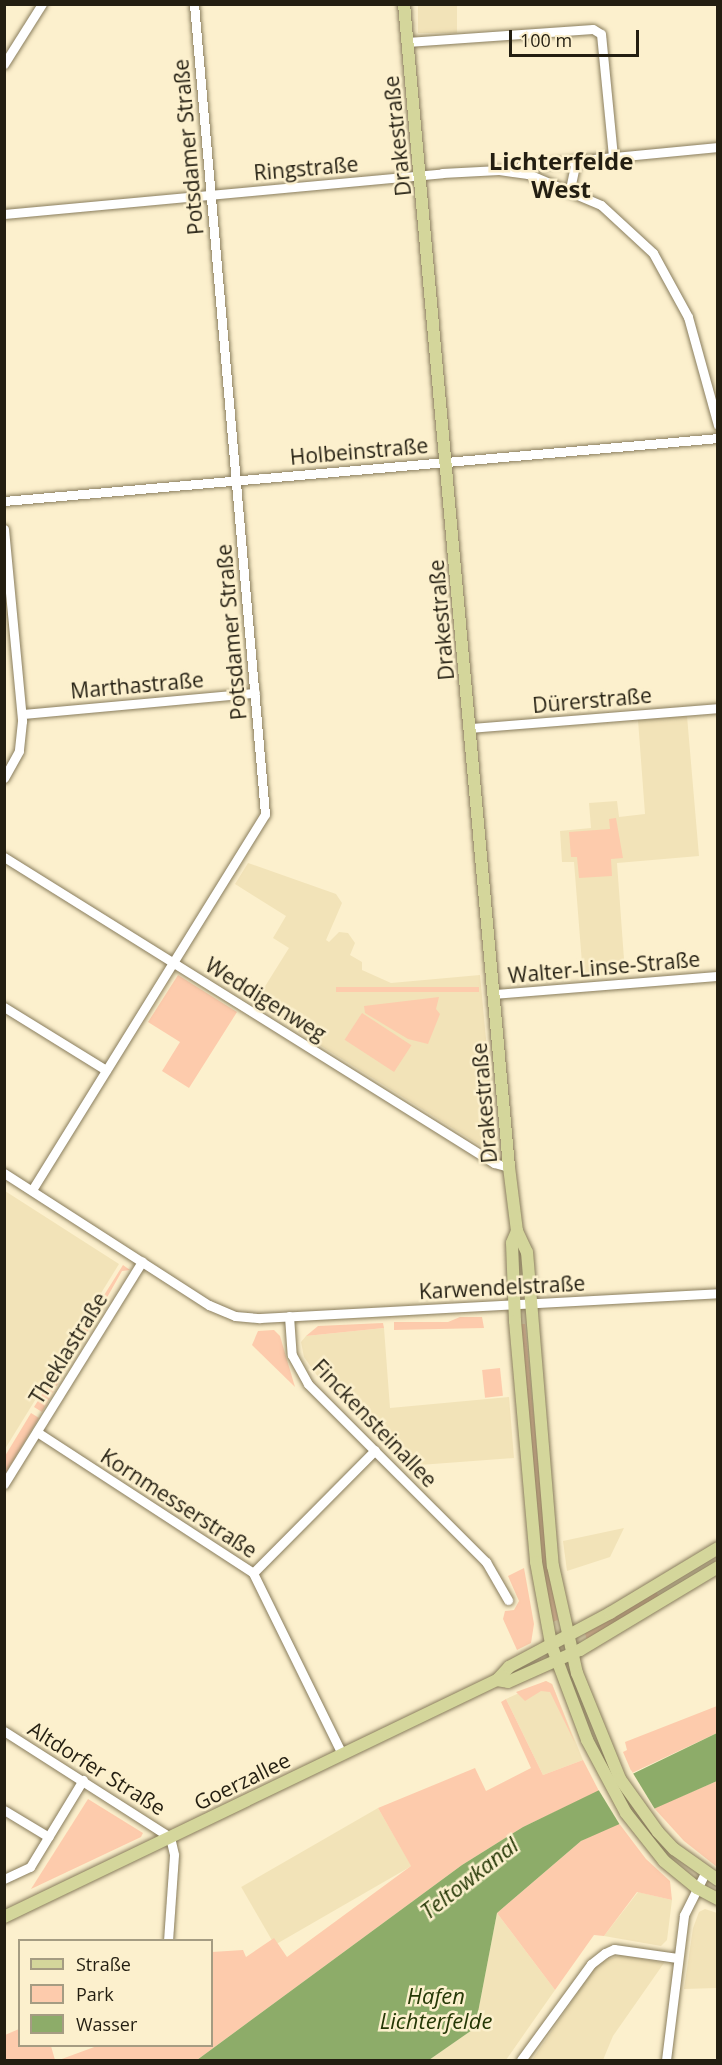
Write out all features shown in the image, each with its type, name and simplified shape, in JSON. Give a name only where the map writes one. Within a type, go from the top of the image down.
[{"type":"main road","name":"Drakestraße","points":[[404,4],[509,1167],[517,1231],[526,1244],[549,1536],[572,1654],[610,1758],[633,1801],[656,1830],[705,1873],[717,1880]]},
{"type":"main road","name":"Drakestraße","points":[[517,1231],[512,1243],[515,1305],[536,1562],[556,1661],[598,1764],[643,1836],[697,1888],[717,1899]]},
{"type":"main road","name":"Goerzallee","points":[[4,1917],[497,1680],[509,1667],[568,1636],[717,1548]]},
{"type":"main road","name":"Goerzallee","points":[[497,1680],[508,1682],[572,1654],[717,1567]]},
{"type":"street","points":[[4,64],[42,4]]},
{"type":"street","name":"Potsdamer Straße","points":[[32,1190],[264,817],[194,4]]},
{"type":"street","points":[[407,42],[593,28],[601,34],[613,157]]},
{"type":"street","points":[[517,171],[521,166],[717,147]]},
{"type":"street","points":[[570,189],[576,160]]},
{"type":"street","name":"Ringstraße","points":[[4,214],[420,175],[517,171],[570,189],[614,215],[641,239],[665,270],[688,317],[717,425]]},
{"type":"street","name":"Holbeinstraße","points":[[4,501],[717,438]]},
{"type":"street","points":[[4,529],[22,714],[19,751],[4,778]]},
{"type":"street","name":"Marthastraße","points":[[22,714],[255,693]]},
{"type":"street","name":"Dürerstraße","points":[[470,728],[717,708]]},
{"type":"street","name":"Weddigenweg","points":[[4,857],[494,1164],[509,1167]]},
{"type":"street","name":"Walter-Linse-Straße","points":[[494,994],[717,976]]},
{"type":"street","points":[[4,1007],[106,1070]]},
{"type":"street","points":[[4,1173],[209,1305],[235,1316],[289,1316]]},
{"type":"street","name":"Theklastraße","points":[[4,1484],[142,1261]]},
{"type":"street","name":"Karwendelstraße","points":[[289,1316],[717,1293]]},
{"type":"street","name":"Finckensteinallee","points":[[289,1316],[292,1355],[300,1374],[486,1562],[508,1600]]},
{"type":"street","name":"Kornmesserstraße","points":[[37,1432],[253,1573],[342,1754]]},
{"type":"street","points":[[253,1573],[375,1450]]},
{"type":"street","name":"Altdorfer Straße","points":[[4,1731],[170,1837]]},
{"type":"street","points":[[4,1879],[30,1867],[83,1780]]},
{"type":"street","points":[[4,1810],[49,1837]]},
{"type":"street","points":[[168,1939],[174,1855],[170,1837]]},
{"type":"street","points":[[666,2061],[684,1915],[705,1873]]},
{"type":"street","points":[[521,2061],[591,1964],[605,1953],[614,1949],[677,1958]]},
{"type":"shaded area","points":[[418,5],[457,5],[457,33],[418,33]]},
{"type":"shaded area","points":[[687,716],[699,856],[617,863],[625,973],[583,976],[574,862],[562,862],[560,831],[591,828],[589,803],[617,801],[619,817],[645,814],[638,720]]},
{"type":"shaded area","points":[[248,863],[336,894],[342,903],[326,940],[329,942],[339,932],[348,933],[355,943],[350,955],[362,962],[362,970],[391,983],[480,975],[497,1156],[254,1004],[289,948],[273,938],[286,916],[235,884]]},
{"type":"shaded area","points":[[5,1191],[119,1264],[5,1449]]},
{"type":"shaded area","points":[[384,1328],[390,1408],[509,1397],[514,1458],[406,1466],[321,1381],[304,1357],[301,1342],[306,1336]]},
{"type":"shaded area","points":[[624,1528],[610,1557],[567,1571],[563,1541]]},
{"type":"shaded area","points":[[546,1681],[552,1684],[583,1760],[543,1775],[506,1699]]},
{"type":"shaded area","points":[[378,1808],[412,1866],[275,1945],[241,1887]]},
{"type":"shaded area","points":[[638,1892],[672,1900],[667,1940],[661,1946],[604,1936]]},
{"type":"shaded area","points":[[705,1909],[717,1913],[717,1988],[684,1989],[693,1928],[699,1912]]},
{"type":"shaded area","points":[[497,1913],[555,1990],[506,2060],[429,2060],[475,2028]]},
{"type":"shaded area","points":[[621,1955],[664,1963],[613,2036],[603,2060],[532,2060],[598,1963]]},
{"type":"green space","points":[[616,818],[623,858],[611,859],[612,876],[579,878],[577,857],[571,857],[569,832],[610,829],[609,819]]},
{"type":"green space","points":[[178,975],[237,1012],[189,1088],[162,1071],[180,1042],[148,1022]]},
{"type":"green space","points":[[336,987],[479,987],[479,992],[336,992]]},
{"type":"green space","points":[[439,997],[436,1009],[440,1014],[428,1044],[408,1039],[365,1013],[364,1006]]},
{"type":"green space","points":[[362,1013],[411,1045],[394,1072],[345,1040]]},
{"type":"green space","points":[[123,1265],[130,1270],[122,1271],[42,1412],[34,1407]]},
{"type":"green space","points":[[460,1317],[482,1317],[484,1328],[394,1330],[394,1322],[448,1322]]},
{"type":"green space","points":[[383,1323],[384,1328],[306,1336],[318,1326]]},
{"type":"green space","points":[[521,1324],[525,1324],[546,1547],[558,1620],[552,1622],[542,1563]]},
{"type":"green space","points":[[274,1330],[280,1336],[295,1387],[252,1345],[258,1331]]},
{"type":"green space","points":[[500,1368],[503,1396],[485,1398],[482,1370]]},
{"type":"green space","points":[[31,1413],[39,1418],[5,1474],[5,1456]]},
{"type":"green space","points":[[524,1568],[534,1624],[531,1643],[517,1650],[503,1619],[505,1611],[514,1610],[519,1601],[508,1576]]},
{"type":"green space","points":[[656,1592],[659,1596],[587,1640],[585,1633]]},
{"type":"green space","points":[[546,1681],[552,1684],[575,1743],[550,1692],[541,1691],[525,1701],[516,1692]]},
{"type":"green space","points":[[506,1699],[543,1775],[583,1760],[599,1791],[523,1827],[462,1865],[197,2060],[59,2060],[94,2047],[213,2047],[213,1952],[243,1950],[246,1957],[274,1938],[287,1957],[411,1866],[378,1808],[475,1768],[486,1791],[531,1768],[501,1702]]},
{"type":"green space","points":[[717,1706],[717,1733],[632,1773],[623,1752],[627,1750],[625,1742]]},
{"type":"green space","points":[[717,1781],[717,1867],[684,1841],[654,1808]]},
{"type":"green space","points":[[88,1799],[143,1833],[141,1837],[31,1889]]},
{"type":"green space","points":[[618,1822],[646,1859],[670,1881],[672,1900],[637,1892],[604,1936],[594,1935],[555,1990],[497,1913],[581,1841]]},
{"type":"green space","points":[[18,2029],[18,2047],[51,2047],[55,2060],[5,2060],[5,2035]]},
{"type":"water","points":[[717,1733],[717,1781],[581,1841],[497,1913],[475,2028],[429,2060],[197,2060],[462,1865],[523,1827]]},
{"type":"pier","points":[[631,1770],[656,1811],[620,1825],[598,1789]]},
{"type":"district","name":"Lichterfelde West","points":[[561,175]]},
{"type":"water label","name":"Teltowkanal","points":[[469,1878]]},
{"type":"water label","name":"Hafen Lichterfelde","points":[[436,2008]]}]
